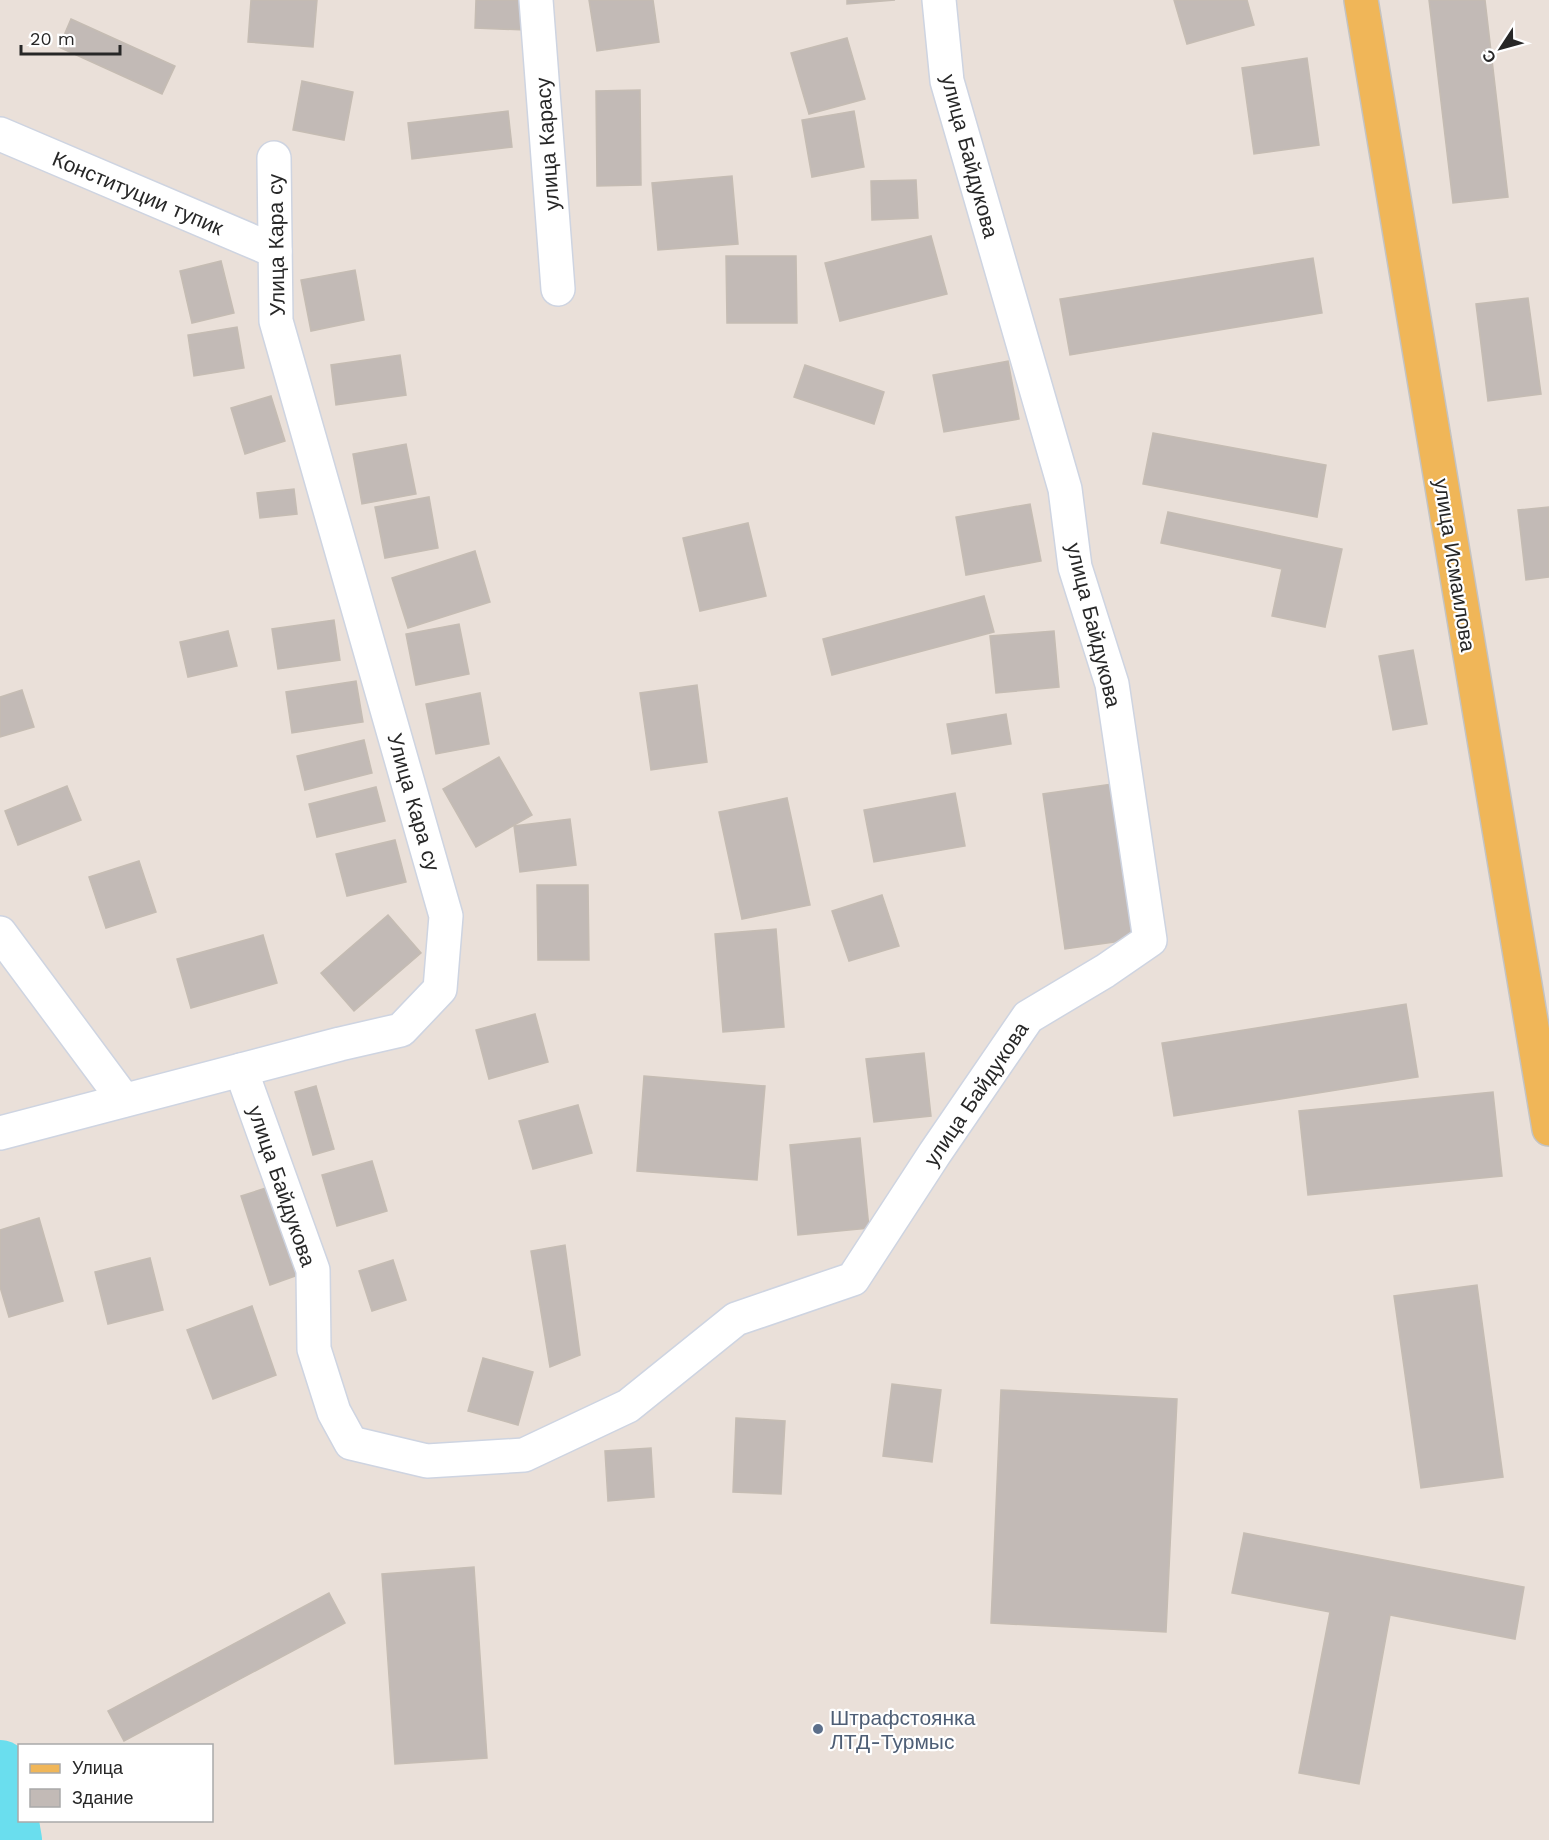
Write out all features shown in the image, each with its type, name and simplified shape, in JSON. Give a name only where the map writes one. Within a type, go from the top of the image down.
[{"type":"main road","name":"улица Исмаилова","points":[[1361,0],[1549,1129]]},
{"type":"street","name":"улица Карасу","points":[[536,0],[558,289]]},
{"type":"street","name":"улица Байдукова","points":[[241,1070],[314,1270],[314,1349],[334,1412],[351,1443],[427,1461],[524,1455],[628,1406],[736,1319],[853,1279],[1028,1017],[1105,971],[1150,940],[1112,684],[1075,567],[1065,489],[947,81],[939,0]]},
{"type":"street","name":"Конституции тупик","points":[[0,134],[275,251]]},
{"type":"street","name":"Улица Кара су","points":[[0,1133],[401,1030],[440,989],[446,916],[276,321],[274,158]]},
{"type":"street","points":[[0,933],[124,1100]]},
{"type":"building","points":[[251,0],[317,0],[313,47],[248,42]]},
{"type":"building","points":[[476,0],[526,0],[525,30],[475,28]]},
{"type":"building","points":[[589,0],[653,0],[659,42],[597,51]]},
{"type":"building","points":[[847,0],[895,0],[847,4]]},
{"type":"building","points":[[1174,0],[1247,0],[1254,25],[1187,44]]},
{"type":"building","points":[[1429,0],[1485,0],[1508,197],[1453,203]]},
{"type":"building","points":[[71,19],[175,66],[162,94],[59,47]]},
{"type":"building","points":[[847,38],[865,99],[809,114],[791,53]]},
{"type":"building","points":[[1307,58],[1319,145],[1254,154],[1242,68]]},
{"type":"building","points":[[302,81],[353,92],[344,140],[293,130]]},
{"type":"building","points":[[640,90],[641,185],[597,186],[596,91]]},
{"type":"building","points":[[508,111],[512,147],[412,159],[408,123]]},
{"type":"building","points":[[854,111],[864,167],[812,177],[802,120]]},
{"type":"building","points":[[732,176],[738,244],[658,250],[652,183]]},
{"type":"building","points":[[916,180],[918,218],[872,220],[871,181]]},
{"type":"building","points":[[931,236],[947,294],[840,321],[825,263]]},
{"type":"building","points":[[726,256],[796,256],[797,323],[727,323]]},
{"type":"building","points":[[1313,258],[1322,313],[1070,355],[1060,299]]},
{"type":"building","points":[[221,261],[234,313],[192,323],[180,271]]},
{"type":"building","points":[[355,270],[364,320],[311,331],[301,280]]},
{"type":"building","points":[[1528,298],[1541,394],[1488,401],[1476,304]]},
{"type":"building","points":[[237,327],[244,368],[194,376],[188,335]]},
{"type":"building","points":[[400,355],[406,395],[336,405],[331,365]]},
{"type":"building","points":[[1008,361],[1019,419],[944,432],[933,375]]},
{"type":"building","points":[[805,365],[884,392],[874,424],[794,397]]},
{"type":"building","points":[[271,396],[285,441],[245,454],[231,408]]},
{"type":"building","points":[[1153,433],[1326,465],[1317,517],[1143,484]]},
{"type":"building","points":[[406,444],[416,494],[362,504],[353,454]]},
{"type":"building","points":[[294,489],[297,514],[260,518],[257,493]]},
{"type":"building","points":[[429,497],[438,548],[385,558],[375,507]]},
{"type":"building","points":[[1030,504],[1041,561],[966,575],[956,517]]},
{"type":"building","points":[[1549,507],[1549,577],[1526,580],[1518,510]]},
{"type":"building","points":[[1168,512],[1342,549],[1325,627],[1272,616],[1282,569],[1161,543]]},
{"type":"building","points":[[748,523],[766,596],[700,611],[683,538]]},
{"type":"building","points":[[475,551],[490,602],[408,628],[392,578]]},
{"type":"building","points":[[984,596],[994,632],[832,675],[823,639]]},
{"type":"building","points":[[334,620],[340,660],[278,669],[272,629]]},
{"type":"building","points":[[459,624],[469,674],[416,685],[406,634]]},
{"type":"building","points":[[228,631],[237,666],[188,677],[180,642]]},
{"type":"building","points":[[1054,631],[1059,687],[996,693],[990,636]]},
{"type":"building","points":[[1413,650],[1427,724],[1393,730],[1379,656]]},
{"type":"building","points":[[356,681],[363,722],[292,733],[286,692]]},
{"type":"building","points":[[697,685],[707,762],[651,770],[640,693]]},
{"type":"building","points":[[22,690],[34,727],[0,737],[0,697]]},
{"type":"building","points":[[480,693],[489,744],[436,754],[426,704]]},
{"type":"building","points":[[1006,714],[1011,744],[952,754],[947,724]]},
{"type":"building","points":[[364,740],[372,773],[305,790],[297,756]]},
{"type":"building","points":[[499,757],[532,815],[476,847],[443,789]]},
{"type":"building","points":[[1112,784],[1135,939],[1065,949],[1043,794]]},
{"type":"building","points":[[67,786],[81,820],[18,845],[5,811]]},
{"type":"building","points":[[376,787],[385,821],[317,837],[309,804]]},
{"type":"building","points":[[955,793],[965,846],[874,862],[864,810]]},
{"type":"building","points":[[787,798],[810,905],[742,919],[719,812]]},
{"type":"building","points":[[570,819],[576,865],[520,872],[514,826]]},
{"type":"building","points":[[395,840],[406,882],[347,896],[336,854]]},
{"type":"building","points":[[139,861],[156,912],[106,928],[89,877]]},
{"type":"building","points":[[537,885],[588,885],[589,960],[538,960]]},
{"type":"building","points":[[882,895],[899,946],[849,961],[832,911]]},
{"type":"building","points":[[388,915],[421,953],[354,1011],[321,973]]},
{"type":"building","points":[[776,929],[784,1027],[723,1032],[715,934]]},
{"type":"building","points":[[263,935],[277,983],[191,1008],[177,959]]},
{"type":"building","points":[[1406,1004],[1418,1077],[1174,1116],[1162,1043]]},
{"type":"building","points":[[535,1014],[548,1062],[489,1079],[476,1030]]},
{"type":"building","points":[[924,1053],[931,1116],[874,1122],[866,1059]]},
{"type":"building","points":[[644,1076],[765,1086],[757,1180],[637,1171]]},
{"type":"building","points":[[316,1086],[334,1149],[313,1155],[295,1092]]},
{"type":"building","points":[[1493,1092],[1502,1176],[1308,1195],[1299,1111]]},
{"type":"building","points":[[578,1105],[592,1153],[533,1169],[519,1121]]},
{"type":"building","points":[[860,1138],[869,1228],[798,1235],[790,1145]]},
{"type":"building","points":[[372,1161],[387,1211],[337,1226],[322,1175]]},
{"type":"building","points":[[269,1187],[298,1275],[270,1285],[241,1196]]},
{"type":"building","points":[[39,1218],[63,1301],[9,1317],[0,1287],[0,1230]]},
{"type":"building","points":[[565,1245],[580,1355],[550,1367],[531,1251]]},
{"type":"building","points":[[150,1258],[163,1310],[108,1324],[95,1272]]},
{"type":"building","points":[[393,1260],[406,1300],[372,1311],[359,1271]]},
{"type":"building","points":[[1477,1285],[1503,1477],[1421,1488],[1394,1296]]},
{"type":"building","points":[[252,1306],[276,1375],[213,1399],[187,1330]]},
{"type":"building","points":[[483,1358],[533,1372],[518,1425],[468,1411]]},
{"type":"building","points":[[892,1384],[941,1390],[932,1462],[883,1456]]},
{"type":"building","points":[[1001,1390],[1177,1399],[1166,1632],[991,1623]]},
{"type":"building","points":[[736,1418],[785,1421],[781,1494],[733,1492]]},
{"type":"building","points":[[651,1448],[654,1497],[608,1501],[605,1451]]},
{"type":"building","points":[[1244,1533],[1524,1587],[1515,1639],[1390,1615],[1359,1784],[1299,1773],[1330,1612],[1232,1593]]},
{"type":"building","points":[[474,1567],[487,1758],[395,1764],[382,1574]]},
{"type":"building","points":[[329,1593],[345,1623],[124,1741],[108,1711]]},
{"type":"waterway","points":[[0,1770],[12,1840]]},
{"type":"place","name":"Штрафстоянка ЛТД-Турмыс","points":[[818,1729]]}]
